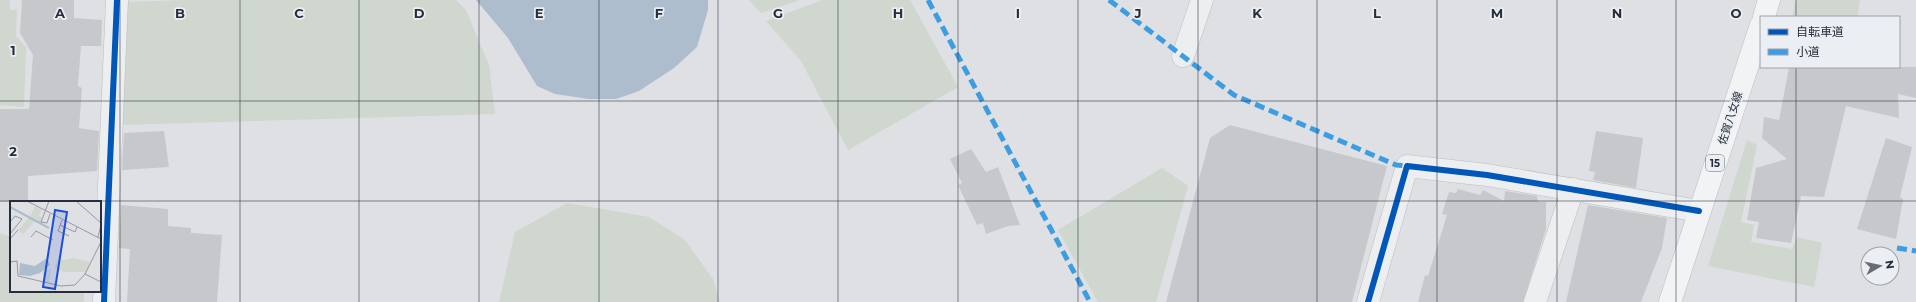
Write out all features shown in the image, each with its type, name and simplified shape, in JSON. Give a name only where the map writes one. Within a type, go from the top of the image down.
[{"type":"main road","points":[[1764,16],[1769,0]]},
{"type":"main road","name":"佐賀八女線","points":[[1670,302],[1760,28]]},
{"type":"street","points":[[104,302],[117,0]]},
{"type":"street","points":[[1183,56],[1202,0]]},
{"type":"street","points":[[1368,302],[1407,166],[1487,175],[1699,211]]},
{"type":"street","points":[[1535,302],[1573,189]]},
{"type":"shaded area","points":[[0,0],[10,0],[10,10],[17,9],[16,36],[26,47],[24,107],[0,105]]},
{"type":"shaded area","points":[[185,0],[456,0],[466,10],[489,65],[495,114],[120,125],[126,2]]},
{"type":"shaded area","points":[[749,0],[800,0],[761,13]]},
{"type":"shaded area","points":[[822,0],[910,0],[958,87],[848,150],[801,61],[766,21]]},
{"type":"shaded area","points":[[1796,0],[1860,0],[1857,16],[1792,16]]},
{"type":"shaded area","points":[[1747,140],[1757,145],[1741,222],[1754,225],[1751,242],[1792,249],[1797,237],[1822,243],[1814,287],[1708,266]]},
{"type":"shaded area","points":[[1162,168],[1188,186],[1156,302],[1098,302],[1058,230]]},
{"type":"shaded area","points":[[567,203],[649,217],[685,240],[713,279],[720,302],[499,302],[515,232]]},
{"type":"shaded area","points":[[0,233],[10,237],[10,292],[84,292],[84,302],[0,302]]},
{"type":"water","points":[[476,0],[708,0],[708,10],[697,47],[674,68],[639,91],[616,99],[589,99],[555,94],[537,86],[508,38]]},
{"type":"building","points":[[22,0],[74,0],[74,18],[102,20],[101,46],[81,46],[78,86],[82,88],[79,128],[99,131],[97,171],[28,176],[28,201],[0,202],[0,109],[29,109],[33,55],[20,33]]},
{"type":"building","points":[[1916,67],[1916,98],[1898,94],[1899,118],[1846,106],[1824,197],[1801,196],[1791,243],[1756,238],[1759,222],[1747,220],[1756,168],[1787,159],[1762,138],[1764,117],[1779,120],[1789,68]]},
{"type":"building","points":[[1230,125],[1387,166],[1352,302],[1166,302],[1210,138]]},
{"type":"building","points":[[164,131],[169,167],[122,170],[124,133]]},
{"type":"building","points":[[1596,131],[1643,138],[1636,188],[1593,180],[1595,172],[1589,171]]},
{"type":"building","points":[[1886,138],[1912,147],[1900,197],[1903,199],[1896,239],[1857,229]]},
{"type":"building","points":[[971,149],[986,172],[998,167],[1020,225],[1008,226],[986,234],[983,223],[977,225],[958,185],[962,183],[950,159]]},
{"type":"building","points":[[1458,189],[1480,195],[1483,190],[1504,201],[1505,191],[1537,196],[1538,202],[1546,202],[1546,229],[1523,302],[1418,302],[1425,275],[1428,276],[1447,215],[1442,214],[1449,192],[1456,193]]},
{"type":"building","points":[[121,205],[168,209],[168,226],[191,228],[191,233],[222,235],[217,302],[127,302],[130,249],[119,248]]},
{"type":"building","points":[[1588,205],[1667,218],[1662,248],[1641,302],[1566,302]]},
{"type":"marked path","points":[[928,0],[1090,302]]},
{"type":"marked path","points":[[1109,0],[1234,95],[1396,165],[1407,166]]},
{"type":"marked path","points":[[1900,248],[1916,251]]},
{"type":"cycle path","points":[[104,302],[117,0]]},
{"type":"cycle path","points":[[1368,302],[1407,166],[1487,175],[1699,211]]}]
